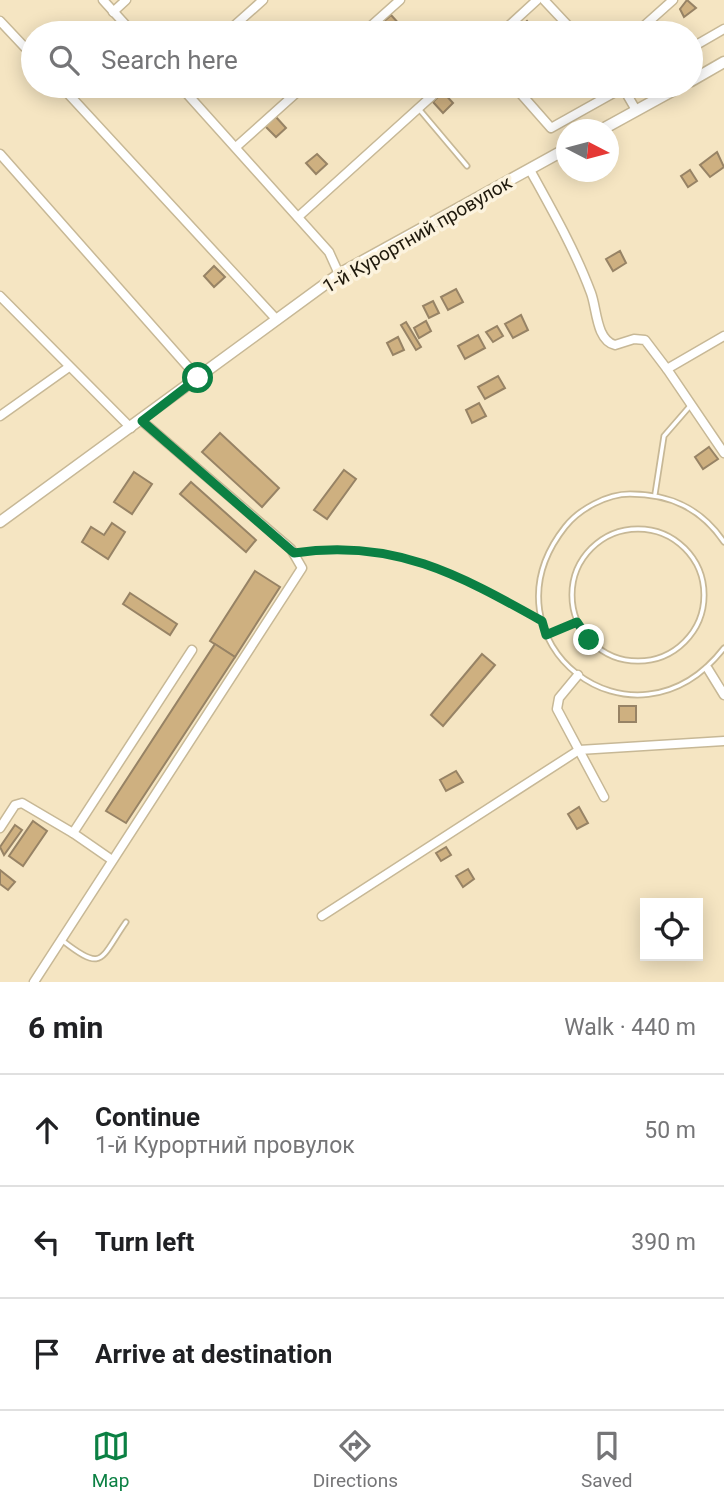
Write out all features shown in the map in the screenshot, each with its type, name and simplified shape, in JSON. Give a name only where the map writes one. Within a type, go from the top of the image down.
[{"type":"street","points":[[103,0],[122,21]]},
{"type":"street","points":[[113,12],[126,0]]},
{"type":"street","points":[[239,21],[263,0]]},
{"type":"street","points":[[376,21],[400,0]]},
{"type":"street","points":[[513,21],[537,0]]},
{"type":"street","points":[[544,0],[564,21]]},
{"type":"street","points":[[649,21],[673,0]]},
{"type":"street","points":[[0,21],[21,43]]},
{"type":"street","points":[[703,41],[724,29]]},
{"type":"street","points":[[703,73],[724,62]]},
{"type":"street","points":[[72,98],[277,320]]},
{"type":"street","points":[[191,98],[329,252],[339,274]]},
{"type":"street","points":[[236,147],[291,98]]},
{"type":"street","points":[[298,216],[429,98]]},
{"type":"street","points":[[525,98],[551,128],[603,98]]},
{"type":"street","points":[[630,98],[636,110]]},
{"type":"street","points":[[619,120],[658,98]]},
{"type":"street","points":[[0,154],[198,378]]},
{"type":"street","name":"1-й Курортний провулок","points":[[0,522],[142,421],[339,274],[556,155]]},
{"type":"street","points":[[530,170],[564,232],[591,294],[603,337],[615,345],[634,338],[645,340],[724,453]]},
{"type":"street","points":[[2,301],[131,428]]},
{"type":"street","points":[[667,369],[724,335]]},
{"type":"street","points":[[0,416],[69,367]]},
{"type":"street","points":[[34,982],[302,568],[294,553],[142,421]]},
{"type":"street","points":[[73,833],[192,650]]},
{"type":"street","points":[[708,669],[724,695]]},
{"type":"street","points":[[579,674],[559,698],[557,709],[604,797]]},
{"type":"street","points":[[322,916],[579,750],[724,741]]},
{"type":"street","points":[[0,828],[15,806],[22,803],[112,860]]},
{"type":"lane","points":[[418,108],[467,166]]},
{"type":"lane","points":[[656,494],[664,436],[690,406]]},
{"type":"lane","points":[[724,542],[712,524],[686,505],[656,494],[625,494],[605,500],[570,521],[551,545],[540,574],[538,605],[546,635],[563,662],[588,682],[618,694],[650,696],[681,687],[708,669],[724,649]]},
{"type":"lane","points":[[637,528],[668,537],[693,558],[702,578],[701,610],[687,639],[670,653],[649,660],[627,660],[606,653],[589,640],[577,622],[571,601],[577,569],[596,542],[616,532],[637,528]]},
{"type":"lane","points":[[294,553],[334,547],[410,558],[443,570],[542,621]]},
{"type":"lane","points":[[546,635],[577,622]]},
{"type":"lane","points":[[62,940],[86,959],[94,961],[101,957],[126,922]]},
{"type":"building","points":[[687,0],[696,8],[684,17],[680,9]]},
{"type":"building","points":[[391,15],[396,21],[384,21]]},
{"type":"building","points":[[437,98],[448,98],[453,103],[443,113],[433,102]]},
{"type":"building","points":[[276,117],[286,128],[276,137],[265,126]]},
{"type":"building","points":[[717,152],[724,167],[710,177],[700,165]]},
{"type":"building","points":[[317,154],[327,164],[316,174],[306,163]]},
{"type":"building","points":[[690,170],[697,181],[688,187],[681,176]]},
{"type":"building","points":[[620,251],[626,263],[613,271],[606,259]]},
{"type":"building","points":[[214,266],[225,277],[214,287],[204,276]]},
{"type":"building","points":[[456,289],[463,302],[448,310],[441,297]]},
{"type":"building","points":[[433,301],[439,313],[429,318],[423,306]]},
{"type":"building","points":[[521,315],[528,330],[513,338],[505,324]]},
{"type":"building","points":[[426,321],[431,331],[419,338],[414,328]]},
{"type":"building","points":[[406,322],[421,347],[416,350],[401,325]]},
{"type":"building","points":[[497,326],[503,336],[493,342],[486,332]]},
{"type":"building","points":[[478,335],[485,348],[465,359],[458,346]]},
{"type":"building","points":[[398,337],[404,350],[393,355],[387,343]]},
{"type":"building","points":[[498,376],[505,388],[485,399],[478,387]]},
{"type":"building","points":[[479,403],[486,416],[472,423],[466,410]]},
{"type":"building","points":[[220,433],[279,488],[262,507],[202,452]]},
{"type":"building","points":[[709,447],[718,459],[703,469],[695,457]]},
{"type":"building","points":[[344,470],[356,479],[327,519],[314,510]]},
{"type":"building","points":[[134,472],[152,484],[132,514],[114,502]]},
{"type":"building","points":[[191,482],[256,540],[246,552],[180,494]]},
{"type":"building","points":[[112,523],[125,532],[108,559],[82,542],[91,527],[104,535]]},
{"type":"building","points":[[255,571],[280,587],[235,657],[210,641]]},
{"type":"building","points":[[130,593],[177,624],[170,635],[123,604]]},
{"type":"building","points":[[215,644],[235,657],[126,823],[106,811]]},
{"type":"building","points":[[482,654],[495,665],[443,726],[431,715]]},
{"type":"building","points":[[619,706],[636,706],[636,722],[619,722]]},
{"type":"building","points":[[456,771],[463,782],[446,791],[440,780]]},
{"type":"building","points":[[579,807],[588,823],[577,829],[568,814]]},
{"type":"building","points":[[33,821],[47,831],[23,866],[9,856]]},
{"type":"building","points":[[15,825],[22,830],[4,855],[0,847]]},
{"type":"building","points":[[446,847],[451,855],[441,861],[436,853]]},
{"type":"building","points":[[468,869],[474,879],[463,887],[456,876]]},
{"type":"building","points":[[0,870],[15,882],[8,890],[0,884]]},
{"type":"route","points":[[198,378],[142,421],[294,553],[334,547],[410,558],[443,570],[518,607],[542,621],[546,635],[577,622],[589,640]]}]
